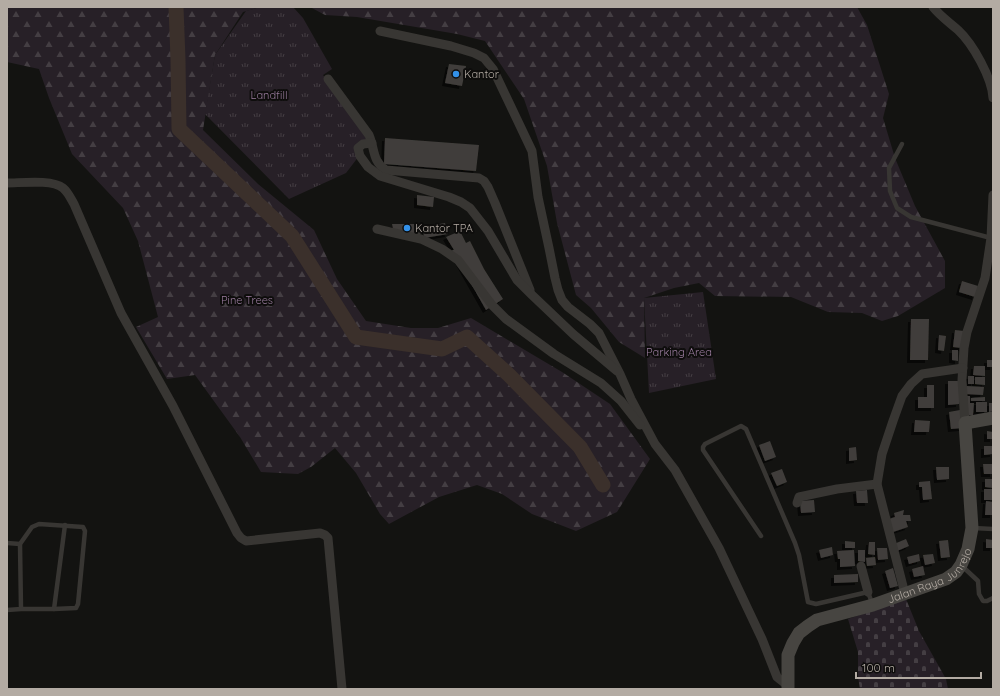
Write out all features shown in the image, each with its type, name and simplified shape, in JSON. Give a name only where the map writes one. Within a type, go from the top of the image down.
[{"type":"street","points":[[933,7],[940,16],[958,30],[969,42],[984,69],[993,92],[993,98]]},
{"type":"street","points":[[380,31],[451,46],[474,53],[484,58],[493,69],[532,151],[538,197],[558,290],[568,307],[599,333],[655,444]]},
{"type":"street","points":[[328,79],[369,134],[377,162],[386,170],[479,178],[484,181],[496,202],[532,296]]},
{"type":"street","points":[[372,143],[363,144],[358,148],[360,156],[368,167],[380,176],[449,197],[470,208],[488,231],[517,280],[532,296],[620,374]]},
{"type":"street","points":[[7,183],[56,184],[67,192],[74,204],[121,314],[172,406],[237,533],[241,538],[246,541],[320,533],[328,538],[342,689]]},
{"type":"street","points":[[993,195],[991,238],[985,278],[967,332],[964,348],[962,394],[966,423],[993,418]]},
{"type":"street","points":[[377,229],[421,239],[442,249],[458,260],[492,305],[506,318],[554,354],[601,383],[621,401],[675,470],[718,548],[762,639],[777,677],[788,687]]},
{"type":"street","points":[[904,594],[877,484],[882,454],[892,421],[902,396],[911,384],[922,374],[963,368]]},
{"type":"street","name":"Jalan Raya Junrejo","points":[[788,687],[788,655],[793,643],[799,634],[818,620],[873,605],[946,579],[956,572],[961,565],[968,549],[972,528],[966,423]]},
{"type":"street","points":[[797,503],[799,498],[837,489],[877,484]]},
{"type":"street","points":[[861,566],[868,592]]},
{"type":"lane","points":[[902,144],[889,168],[890,191],[897,208],[911,217],[991,238]]},
{"type":"lane","points":[[761,536],[703,450],[703,446],[705,444],[741,426],[746,429],[795,543],[799,555],[808,602],[816,604],[868,592],[873,605]]},
{"type":"lane","points":[[7,610],[21,608],[76,608],[78,604],[85,528],[65,525],[39,524],[32,527],[20,544],[21,608]]},
{"type":"lane","points":[[54,609],[65,525]]},
{"type":"lane","points":[[972,528],[993,529]]},
{"type":"lane","points":[[7,543],[20,544]]},
{"type":"lane","points":[[961,565],[978,581],[979,594],[983,601],[993,598]]},
{"type":"green space","name":"Pine Trees","points":[[7,7],[260,7],[243,12],[215,55],[203,130],[258,184],[314,230],[337,279],[366,321],[411,328],[438,328],[471,318],[562,372],[610,404],[650,459],[617,512],[576,531],[532,514],[502,494],[477,485],[439,497],[389,524],[380,514],[356,473],[335,448],[311,467],[298,474],[261,472],[240,437],[195,375],[167,379],[136,327],[158,317],[138,241],[123,208],[72,154],[39,69],[7,62]]},
{"type":"green space","name":"Landfill","points":[[260,7],[293,7],[303,18],[332,69],[323,75],[368,135],[372,143],[363,143],[359,156],[346,173],[289,199],[205,114],[215,55],[246,11]]},
{"type":"green space","points":[[310,7],[857,7],[867,25],[889,94],[883,118],[895,158],[915,206],[945,261],[945,288],[898,316],[882,321],[862,313],[828,312],[791,297],[715,296],[699,283],[674,288],[644,298],[645,358],[619,342],[591,308],[576,295],[557,223],[547,166],[524,99],[485,41],[457,34],[357,17],[325,15]]},
{"type":"green space","name":"Parking Area","points":[[703,292],[716,379],[649,393],[644,298]]},
{"type":"green space","points":[[906,599],[919,631],[946,679],[948,689],[860,689],[858,677],[858,652],[848,619]]},
{"type":"building","name":"Kantor","points":[[449,64],[466,66],[462,86],[445,83]]},
{"type":"building","points":[[385,138],[479,145],[476,171],[384,164]]},
{"type":"building","points":[[417,195],[434,197],[433,207],[417,205]]},
{"type":"building","name":"Kantor TPA","points":[[445,223],[448,234],[424,238],[423,227]]},
{"type":"building","name":"Kantor TPA","points":[[392,224],[420,224],[421,234],[394,233]]},
{"type":"building","points":[[460,231],[466,243],[470,241],[484,269],[503,299],[486,310],[446,237]]},
{"type":"building","points":[[962,281],[978,286],[975,297],[959,292]]},
{"type":"building","points":[[911,319],[929,319],[928,360],[910,360]]},
{"type":"building","points":[[955,330],[964,331],[962,348],[953,347]]},
{"type":"building","points":[[939,335],[946,336],[944,351],[938,350]]},
{"type":"building","points":[[952,350],[958,350],[958,361],[952,360]]},
{"type":"building","points":[[987,360],[993,360],[993,367],[987,367]]},
{"type":"building","points":[[974,366],[985,366],[985,376],[973,375]]},
{"type":"building","points":[[968,376],[974,376],[974,384],[968,384]]},
{"type":"building","points":[[975,377],[985,377],[985,385],[975,384]]},
{"type":"building","points":[[948,381],[959,381],[959,404],[948,405]]},
{"type":"building","points":[[927,385],[934,385],[934,408],[918,408],[918,397],[927,397]]},
{"type":"building","points":[[966,386],[984,387],[983,395],[966,394]]},
{"type":"building","points":[[967,396],[970,396],[970,403],[974,403],[973,415],[968,415]]},
{"type":"building","points":[[985,397],[985,401],[971,401],[971,398]]},
{"type":"building","points":[[976,402],[987,402],[987,412],[976,412]]},
{"type":"building","points":[[989,403],[993,403],[993,411],[989,412]]},
{"type":"building","points":[[960,410],[962,428],[951,429],[949,412]]},
{"type":"building","points":[[915,420],[930,421],[929,432],[914,432]]},
{"type":"building","points":[[987,431],[993,432],[993,439],[987,439]]},
{"type":"building","points":[[770,441],[776,457],[765,461],[759,445]]},
{"type":"building","points":[[984,446],[993,446],[993,454],[984,455]]},
{"type":"building","points":[[856,447],[857,460],[849,461],[849,448]]},
{"type":"building","points":[[983,464],[993,464],[993,474],[984,474]]},
{"type":"building","points":[[936,467],[949,467],[949,479],[937,480]]},
{"type":"building","points":[[782,469],[787,482],[777,486],[771,473]]},
{"type":"building","points":[[985,479],[993,479],[993,488],[985,487]]},
{"type":"building","points":[[930,481],[932,499],[923,500],[922,487],[919,487],[919,482]]},
{"type":"building","points":[[984,489],[993,489],[993,500],[984,500]]},
{"type":"building","points":[[867,490],[868,503],[857,503],[856,491]]},
{"type":"building","points":[[814,500],[815,512],[801,513],[800,501]]},
{"type":"building","points":[[986,501],[993,502],[993,515],[985,515]]},
{"type":"building","points":[[904,510],[903,515],[910,515],[911,521],[906,521],[908,527],[893,532],[889,519],[895,517],[894,513]]},
{"type":"building","points":[[906,539],[909,546],[897,551],[894,544]]},
{"type":"building","points":[[986,539],[993,540],[993,548],[986,548]]},
{"type":"building","points":[[948,540],[950,557],[941,558],[939,541]]},
{"type":"building","points":[[845,541],[855,542],[855,548],[845,548]]},
{"type":"building","points":[[869,542],[875,542],[875,555],[868,554]]},
{"type":"building","points":[[832,547],[833,555],[821,558],[819,550]]},
{"type":"building","points":[[877,548],[887,548],[888,559],[878,560]]},
{"type":"building","points":[[854,550],[855,566],[840,567],[840,559],[838,559],[837,551]]},
{"type":"building","points":[[858,550],[865,550],[865,562],[858,561]]},
{"type":"building","points":[[919,554],[920,561],[909,564],[907,557]]},
{"type":"building","points":[[933,554],[935,563],[925,565],[923,555]]},
{"type":"building","points":[[875,557],[876,565],[867,566],[866,558]]},
{"type":"building","points":[[923,566],[925,575],[914,577],[912,569]]},
{"type":"building","points":[[893,568],[898,586],[890,588],[885,571]]},
{"type":"building","points":[[858,574],[858,582],[834,583],[834,575]]},
{"type":"waterway","points":[[176,7],[179,129],[292,236],[356,337],[442,349],[467,337],[509,375],[580,447],[603,485]]},
{"type":"place","name":"Kantor","points":[[456,74]]},
{"type":"place","name":"Kantor TPA","points":[[407,228]]}]
